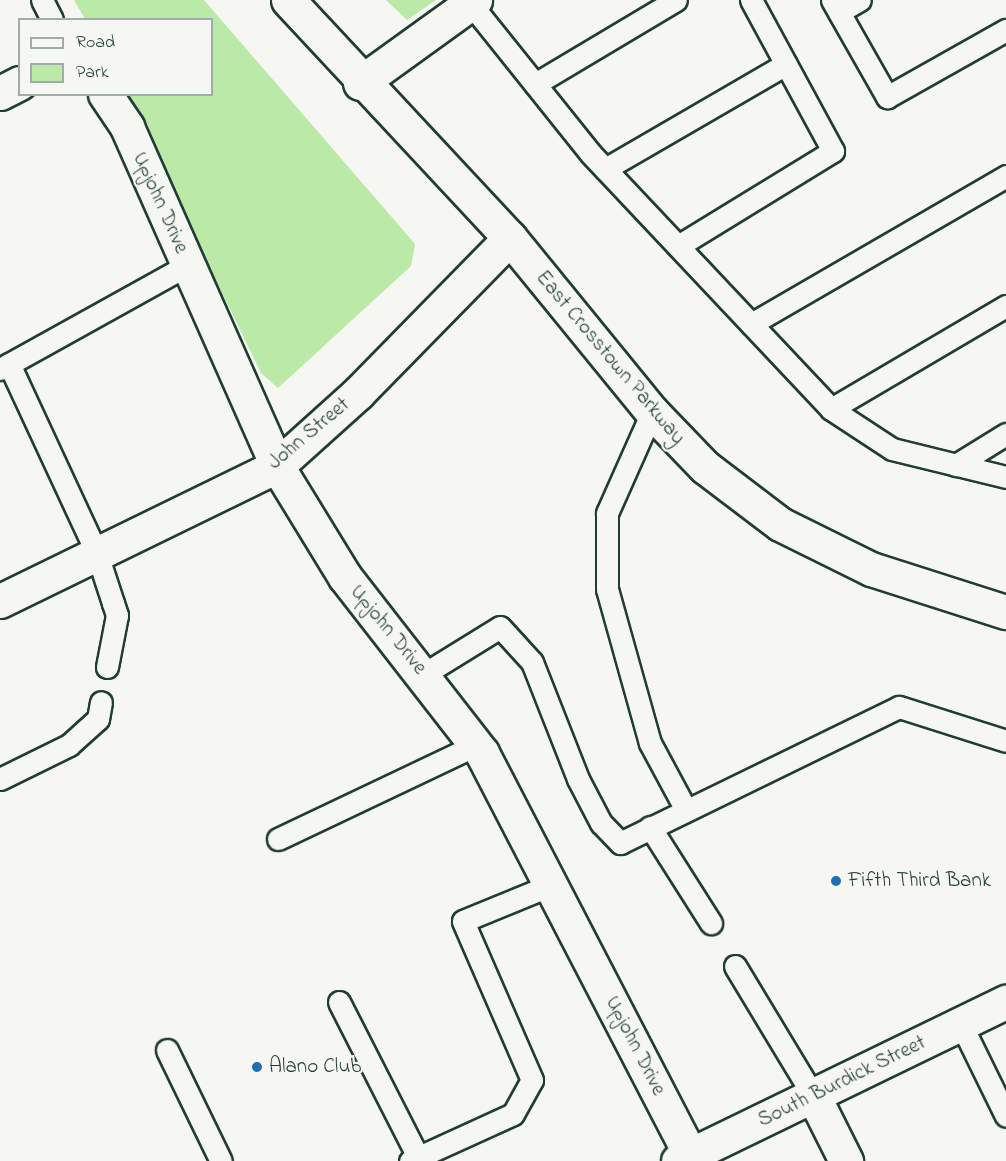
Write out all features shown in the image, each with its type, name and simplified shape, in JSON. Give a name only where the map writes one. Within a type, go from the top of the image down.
[{"type":"street","name":"East Crosstown Parkway","points":[[288,0],[360,83],[510,238],[652,412],[705,467],[780,524],[870,569],[1006,612]]},
{"type":"street","points":[[360,83],[472,2]]},
{"type":"street","points":[[0,93],[18,84]]},
{"type":"street","name":"Upjohn Drive","points":[[106,96],[127,127],[277,466],[345,577],[424,674],[476,745],[553,884],[684,1158]]},
{"type":"street","name":"John Street","points":[[0,601],[277,466],[358,393],[510,238]]},
{"type":"street","name":"South Burdick Street","points":[[684,1158],[1006,1002]]},
{"type":"street","points":[[814,1097],[846,1161]]},
{"type":"lane","points":[[42,0],[51,18]]},
{"type":"lane","points":[[535,84],[676,0]]},
{"type":"lane","points":[[678,246],[833,151],[751,0]]},
{"type":"lane","points":[[860,0],[835,6],[887,97],[1006,30]]},
{"type":"lane","points":[[472,2],[535,84],[605,169],[831,409],[892,449],[1006,477]]},
{"type":"lane","points":[[605,169],[786,64]]},
{"type":"lane","points":[[751,324],[1006,176]]},
{"type":"lane","points":[[107,667],[117,615],[97,554],[4,367],[188,265]]},
{"type":"lane","points":[[831,409],[1006,306]]},
{"type":"lane","points":[[652,412],[607,513],[607,589],[650,743],[685,808]]},
{"type":"lane","points":[[956,465],[1006,434]]},
{"type":"lane","points":[[424,674],[500,627],[532,662],[578,779],[602,823],[620,843],[685,808],[899,707],[1006,741]]},
{"type":"lane","points":[[0,780],[69,745],[98,719],[101,702]]},
{"type":"lane","points":[[278,840],[476,745]]},
{"type":"lane","points":[[650,827],[711,923]]},
{"type":"lane","points":[[339,1002],[414,1159],[513,1114],[532,1080],[463,921],[553,884]]},
{"type":"lane","points":[[735,966],[814,1097]]},
{"type":"lane","points":[[961,1024],[1006,1116]]},
{"type":"lane","points":[[167,1050],[221,1161]]},
{"type":"green space","points":[[74,0],[204,0],[415,244],[411,266],[278,388],[261,373],[126,96],[213,96],[213,18],[84,18]]},
{"type":"green space","points":[[386,0],[436,0],[407,20]]},
{"type":"place","name":"Fifth Third Bank","points":[[836,881]]},
{"type":"place","name":"Alano Club","points":[[257,1067]]}]
